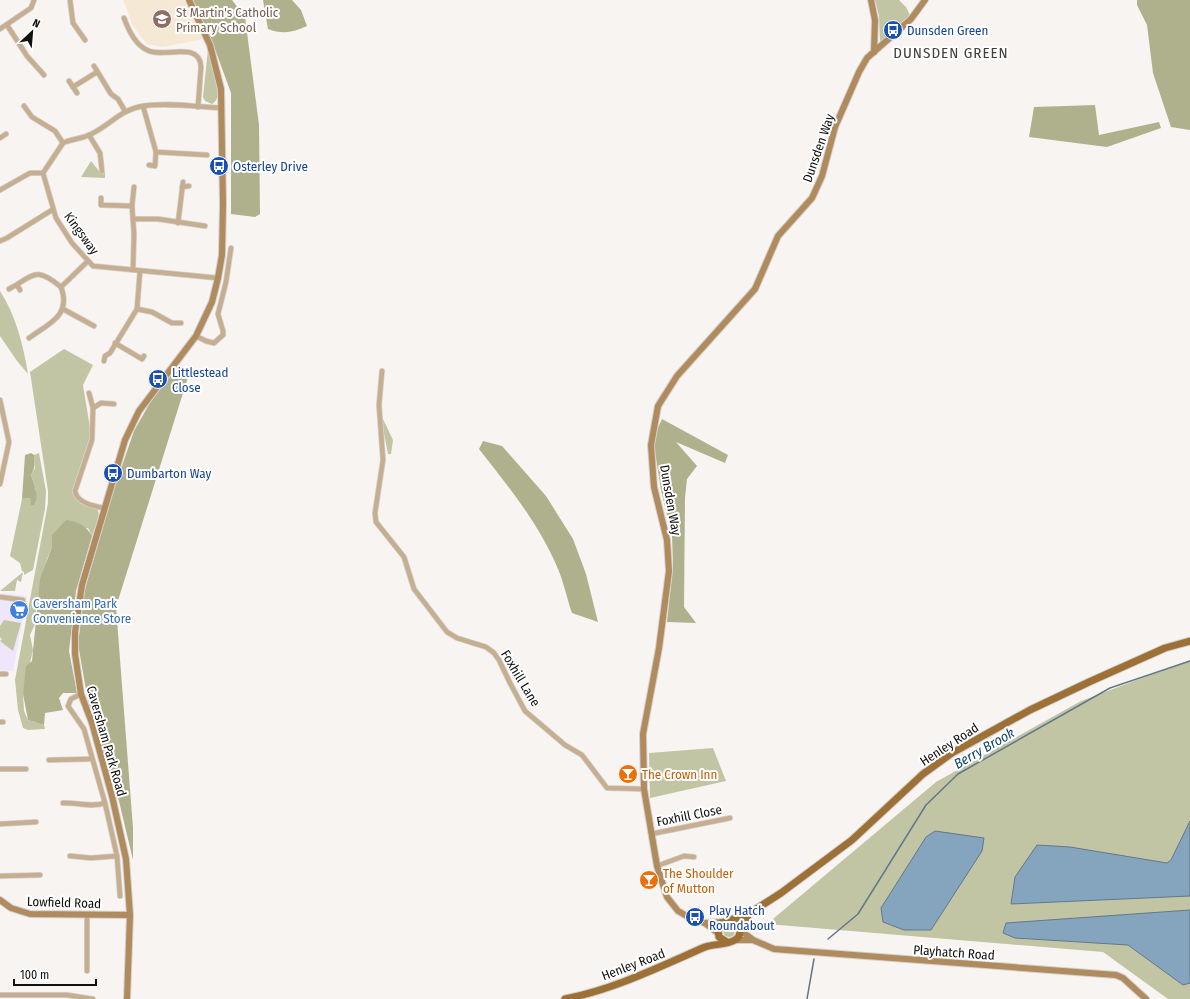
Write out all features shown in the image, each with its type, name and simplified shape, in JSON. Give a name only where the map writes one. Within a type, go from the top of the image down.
[{"type":"main road","name":"Henley Road","points":[[727,921],[750,913],[781,893],[852,840],[923,774],[952,753],[1018,716],[1089,682],[1165,648],[1190,641]]},
{"type":"main road","name":"Henley Road","points":[[740,930],[750,913]]},
{"type":"main road","points":[[727,921],[735,922],[740,930],[739,936],[735,940],[727,942],[721,939],[718,933],[718,928],[727,921]]},
{"type":"main road","name":"Henley Road","points":[[708,946],[718,933]]},
{"type":"main road","name":"Henley Road","points":[[565,999],[621,984],[708,946],[727,942]]},
{"type":"street","points":[[0,29],[31,8],[34,0]]},
{"type":"street","points":[[70,0],[74,23],[79,36],[84,40]]},
{"type":"street","name":"Caversham Park Road","points":[[127,999],[130,915],[128,880],[122,837],[92,723],[81,694],[75,654],[77,610],[82,585],[125,440],[139,411],[196,336],[212,302],[218,278],[222,255],[221,89],[210,45],[189,0]]},
{"type":"street","points":[[871,0],[875,20],[874,52]]},
{"type":"street","name":"Dunsden Way","points":[[718,933],[705,923],[683,914],[672,904],[664,889],[657,866],[644,789],[643,734],[659,648],[669,571],[667,540],[654,487],[651,445],[658,406],[677,376],[755,289],[778,236],[812,198],[822,176],[835,127],[857,76],[867,58],[911,19],[925,0]]},
{"type":"street","points":[[124,18],[124,25],[145,50],[163,53],[191,52],[198,56],[202,67],[198,107]]},
{"type":"street","points":[[7,25],[27,56],[39,71],[44,74]]},
{"type":"street","points":[[94,66],[111,94],[118,99],[125,111]]},
{"type":"street","points":[[73,87],[97,72]]},
{"type":"street","points":[[69,81],[77,93]]},
{"type":"street","points":[[24,106],[32,117],[54,131],[63,143]]},
{"type":"street","points":[[0,190],[30,173],[43,173],[63,143],[90,135],[125,111],[143,106],[222,108]]},
{"type":"street","points":[[143,106],[156,152],[155,168],[149,166]]},
{"type":"street","points":[[0,138],[6,134]]},
{"type":"street","points":[[90,135],[100,152],[100,165],[102,171]]},
{"type":"street","points":[[156,152],[207,154]]},
{"type":"street","name":"Kingsway","points":[[43,173],[52,210],[72,243],[88,261],[96,267],[218,278]]},
{"type":"street","points":[[178,223],[182,184],[189,186]]},
{"type":"street","points":[[133,270],[132,206],[134,187]]},
{"type":"street","points":[[101,198],[100,205],[132,206]]},
{"type":"street","points":[[0,241],[52,210]]},
{"type":"street","points":[[133,219],[158,219],[205,226]]},
{"type":"street","points":[[196,336],[206,341],[214,342],[223,335],[224,331],[218,314],[232,251]]},
{"type":"street","points":[[61,287],[88,261]]},
{"type":"street","points":[[104,361],[105,356],[110,353],[137,309],[140,271]]},
{"type":"street","points":[[9,290],[34,274],[40,274],[61,287],[64,293],[63,309],[59,318],[32,337]]},
{"type":"street","points":[[17,285],[20,290]]},
{"type":"street","points":[[63,309],[74,313],[94,326]]},
{"type":"street","points":[[137,309],[152,312],[172,323],[181,323]]},
{"type":"street","points":[[86,328],[89,323]]},
{"type":"street","points":[[115,343],[142,359]]},
{"type":"street","name":"Foxhill Lane","points":[[382,371],[379,405],[383,460],[375,513],[376,522],[404,557],[414,589],[447,632],[457,638],[486,647],[494,653],[525,710],[565,745],[582,755],[607,788],[644,789]]},
{"type":"street","points":[[89,393],[93,408],[92,440],[75,491],[76,496],[81,501],[104,508]]},
{"type":"street","points":[[0,400],[9,442],[0,484]]},
{"type":"street","points":[[93,408],[101,403],[114,404]]},
{"type":"street","points":[[0,597],[23,600]]},
{"type":"street","points":[[0,674],[6,674]]},
{"type":"street","points":[[81,694],[71,699],[68,706],[84,729],[105,803],[118,856],[120,896]]},
{"type":"street","points":[[49,760],[92,759]]},
{"type":"street","points":[[0,769],[26,769]]},
{"type":"street","points":[[63,803],[77,803],[87,806],[105,803]]},
{"type":"street","name":"Foxhill Close","points":[[652,834],[730,818]]},
{"type":"street","points":[[0,824],[36,822]]},
{"type":"street","points":[[70,856],[91,858],[118,856]]},
{"type":"street","points":[[657,866],[684,856],[694,857]]},
{"type":"street","points":[[0,876],[40,876]]},
{"type":"street","name":"Lowfield Road","points":[[0,900],[11,908],[30,914],[130,915]]},
{"type":"street","points":[[87,915],[87,971]]},
{"type":"street","name":"Dunsden Way","points":[[705,923],[727,921]]},
{"type":"street","name":"Playhatch Road","points":[[740,930],[753,940],[768,947],[786,950],[1116,975],[1124,978],[1146,999]]},
{"type":"street","name":"Playhatch Road","points":[[735,940],[753,940]]},
{"type":"street","points":[[0,995],[67,995],[93,999]]},
{"type":"shaded area","name":"St Martin's Catholic Primary School","points":[[123,0],[184,0],[203,39],[163,47],[147,44],[133,26]]},
{"type":"shaded area","points":[[3,593],[27,596],[13,671],[0,670],[0,594]]},
{"type":"green space","points":[[193,0],[232,0],[245,17],[259,125],[260,214],[255,217],[231,214],[231,93],[212,41]]},
{"type":"green space","points":[[263,0],[292,0],[301,10],[307,26],[288,32],[279,32],[268,29]]},
{"type":"green space","name":"Dunsden Green","points":[[875,0],[899,0],[906,7],[910,15],[882,43],[880,42],[879,16]]},
{"type":"green space","points":[[1137,0],[1190,0],[1190,130],[1171,127],[1153,73],[1147,25],[1137,5]]},
{"type":"green space","points":[[208,49],[218,87],[218,95],[212,104],[205,101],[203,97]]},
{"type":"green space","points":[[1095,105],[1099,135],[1159,122],[1161,128],[1107,147],[1029,137],[1034,107]]},
{"type":"green space","points":[[91,161],[99,171],[105,171],[105,178],[81,177]]},
{"type":"green space","points":[[0,291],[15,320],[24,352],[28,374],[0,336]]},
{"type":"green space","points":[[64,349],[93,365],[83,385],[91,434],[72,491],[76,499],[98,510],[99,517],[92,536],[88,528],[52,535],[52,547],[47,559],[36,606],[36,622],[30,635],[33,650],[23,694],[24,711],[28,720],[44,725],[45,729],[28,730],[23,728],[18,710],[15,680],[48,503],[48,491],[30,372]]},
{"type":"green space","points":[[175,371],[188,377],[116,607],[133,828],[133,860],[119,801],[89,707],[78,644],[85,589],[112,495],[134,431],[155,394]]},
{"type":"green space","points":[[383,419],[393,440],[391,454],[388,454],[382,423]]},
{"type":"green space","points":[[662,419],[728,455],[725,463],[676,442],[697,466],[687,479],[685,498],[684,607],[696,623],[667,622],[673,567],[672,535],[661,490],[653,439]]},
{"type":"green space","points":[[483,441],[502,446],[546,496],[573,539],[586,574],[598,622],[572,613],[560,574],[551,553],[523,506],[479,449]]},
{"type":"green space","points":[[31,453],[34,455],[35,463],[31,475],[36,494],[36,502],[34,505],[31,505],[30,498],[22,499],[25,455]]},
{"type":"green space","points":[[39,453],[46,491],[45,509],[33,570],[24,575],[20,563],[10,556],[22,499],[30,498],[30,502],[36,490],[31,475],[35,468],[34,455]]},
{"type":"green space","points":[[66,520],[81,525],[87,529],[92,536],[76,591],[69,651],[77,693],[63,693],[59,698],[63,710],[45,713],[44,725],[28,720],[23,694],[26,666],[32,661],[40,579],[52,547],[52,535]]},
{"type":"green space","points":[[23,572],[21,582],[17,580],[15,591],[0,591]]},
{"type":"green space","points":[[4,620],[21,623],[13,651],[0,641],[2,639],[0,637],[0,626]]},
{"type":"green space","points":[[1190,660],[1190,999],[1168,999],[1103,952],[767,924],[936,782],[1081,701]]},
{"type":"green space","points":[[713,748],[726,781],[650,798],[649,753]]},
{"type":"green space","points":[[731,925],[734,926],[734,936],[727,937],[724,936],[723,929],[724,926]]},
{"type":"water","points":[[1190,821],[1190,896],[1011,904],[1015,877],[1037,845],[1070,847],[1167,863],[1171,860]]},
{"type":"water","points":[[935,831],[984,838],[982,851],[931,930],[904,930],[883,922],[881,908],[926,837]]},
{"type":"water","points":[[1190,910],[1190,983],[1183,985],[1128,945],[1015,938],[1003,933],[1006,923]]},
{"type":"waterway","name":"Berry Brook","points":[[828,939],[858,914],[926,805],[958,774],[1110,688],[1190,661]]},
{"type":"waterway","name":"Berry Brook","points":[[807,999],[814,959]]},
{"type":"place","name":"St Martin's Catholic Primary School","points":[[162,19]]},
{"type":"place","name":"Dunsden Green","points":[[893,30]]},
{"type":"place","name":"Osterley Drive","points":[[219,166]]},
{"type":"place","name":"Littlestead Close","points":[[158,379]]},
{"type":"place","name":"Dumbarton Way","points":[[113,473]]},
{"type":"place","name":"Caversham Park Convenience Store","points":[[19,610]]},
{"type":"place","name":"The Crown Inn","points":[[628,774]]},
{"type":"place","name":"The Shoulder of Mutton","points":[[649,880]]},
{"type":"place","name":"Play Hatch Roundabout","points":[[695,917]]},
{"type":"district","name":"DUNSDEN GREEN","points":[[951,53]]}]
